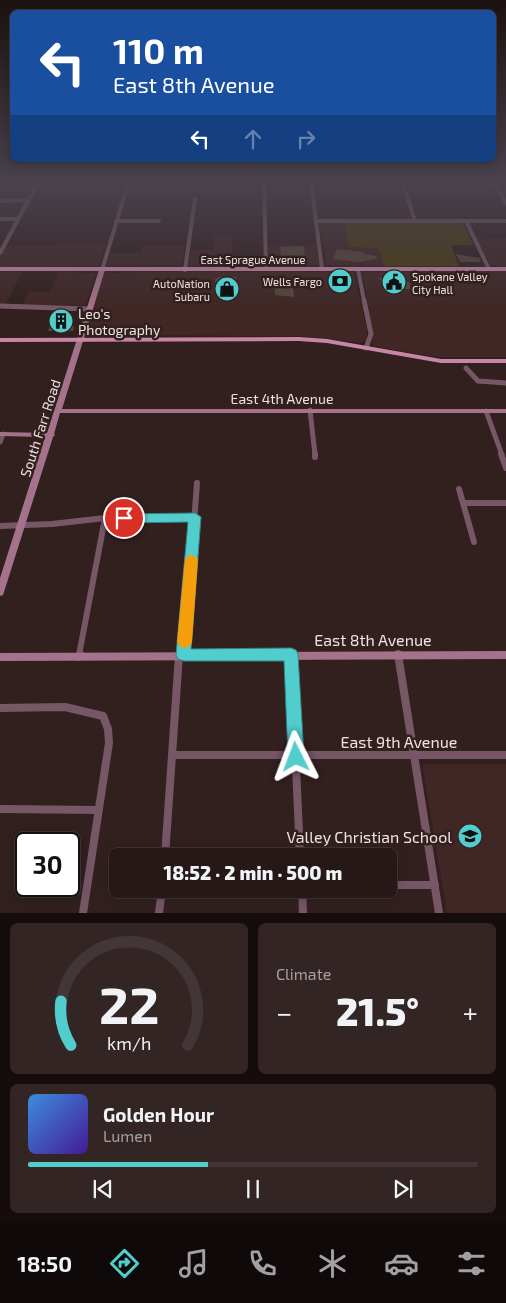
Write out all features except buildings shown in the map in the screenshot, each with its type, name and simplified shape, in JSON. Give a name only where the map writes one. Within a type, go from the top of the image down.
[{"type":"main road","name":"East Sprague Avenue","points":[[0,270],[506,269]]},
{"type":"main road","points":[[0,340],[300,339],[327,341],[441,361],[506,361]]},
{"type":"street","points":[[0,253],[16,224]]},
{"type":"street","points":[[102,270],[115,224]]},
{"type":"street","points":[[185,270],[192,224]]},
{"type":"street","points":[[265,224],[266,270]]},
{"type":"street","points":[[317,224],[322,269]]},
{"type":"street","points":[[467,224],[489,269]]},
{"type":"street","points":[[358,269],[371,334],[366,348]]},
{"type":"street","name":"South Farr Road","points":[[1,588],[102,270]]},
{"type":"street","points":[[0,306],[89,309]]},
{"type":"street","points":[[466,368],[470,376],[478,381],[506,383]]},
{"type":"street","points":[[310,410],[315,457]]},
{"type":"street","name":"East 4th Avenue","points":[[58,411],[506,411]]},
{"type":"street","points":[[486,411],[506,468]]},
{"type":"street","points":[[1,437],[51,435]]},
{"type":"street","points":[[165,848],[197,483]]},
{"type":"street","points":[[459,489],[474,542]]},
{"type":"street","points":[[463,503],[506,503]]},
{"type":"street","points":[[0,526],[105,518],[195,517]]},
{"type":"street","points":[[79,657],[105,518]]},
{"type":"street","points":[[291,654],[300,848]]},
{"type":"street","name":"East 8th Avenue","points":[[0,657],[291,654],[506,655]]},
{"type":"street","points":[[398,654],[439,913]]},
{"type":"street","points":[[0,708],[75,707],[90,710],[103,716],[108,729],[109,743],[83,913]]},
{"type":"street","name":"East 9th Avenue","points":[[173,756],[506,756]]},
{"type":"street","points":[[0,810],[99,810]]},
{"type":"street","points":[[397,886],[435,886]]},
{"type":"street","points":[[159,913],[161,898]]},
{"type":"street","points":[[302,898],[303,913]]},
{"type":"shaded area","points":[[344,224],[349,247],[378,248],[384,266],[326,265],[320,225]]},
{"type":"shaded area","points":[[344,224],[461,224],[464,226],[473,245],[451,245],[459,266],[384,266],[378,248],[349,247]]},
{"type":"shaded area","points":[[214,236],[232,237],[233,255],[262,255],[262,265],[189,266],[191,250],[213,250]]},
{"type":"shaded area","points":[[506,238],[506,266],[490,265],[477,239]]},
{"type":"shaded area","points":[[55,244],[106,244],[99,265],[96,266],[0,267],[0,256],[5,246],[54,246]]},
{"type":"shaded area","points":[[268,245],[316,245],[319,265],[270,266]]},
{"type":"shaded area","points":[[143,246],[185,246],[182,265],[106,266],[110,253],[141,253]]},
{"type":"shaded area","points":[[506,271],[506,357],[437,357],[377,347],[372,344],[373,332],[362,272]]},
{"type":"shaded area","points":[[0,272],[22,272],[6,304],[0,304]]},
{"type":"shaded area","points":[[58,272],[96,273],[86,305],[23,305],[28,292],[50,292]]},
{"type":"shaded area","points":[[354,272],[367,332],[366,340],[359,343],[302,336],[85,335],[104,273]]},
{"type":"shaded area","name":"Valley Christian School","points":[[506,764],[506,913],[447,913],[423,769],[423,765]]},
{"type":"slow traffic","points":[[185,642],[191,559]]},
{"type":"place","name":"Wells Fargo","points":[[340,281]]},
{"type":"place","name":"Spokane Valley City Hall","points":[[394,282]]},
{"type":"place","name":"AutoNation Subaru","points":[[227,289]]},
{"type":"place","name":"Leo's Photography","points":[[61,321]]},
{"type":"place","name":"Valley Christian School","points":[[470,836]]},
{"type":"route","points":[[124,518],[195,517],[184,655],[291,654],[296,757]]}]
